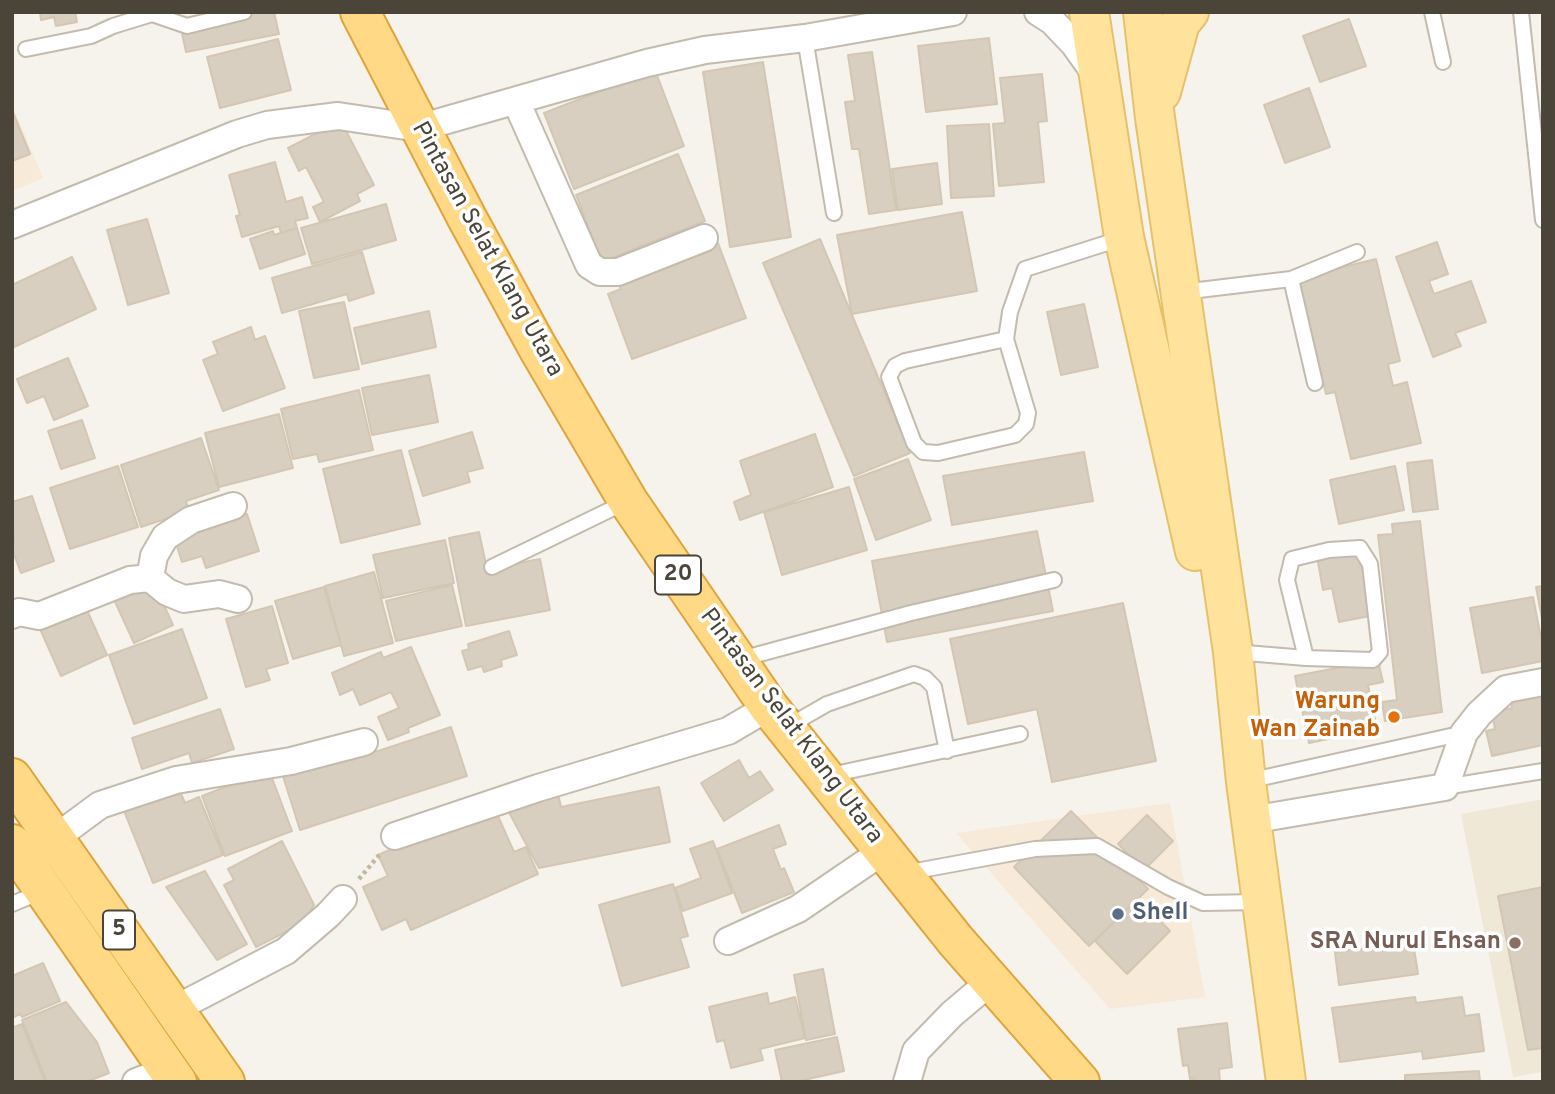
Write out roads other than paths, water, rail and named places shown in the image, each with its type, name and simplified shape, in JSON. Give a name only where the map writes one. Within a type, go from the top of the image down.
[{"type":"highway","name":"Pintasan Selat Klang Utara","points":[[360,12],[419,128],[538,348],[628,501],[778,717],[891,862],[1080,1082]]},
{"type":"highway","name":"5","points":[[12,778],[225,1082]]},
{"type":"highway","name":"5","points":[[12,844],[29,897],[161,1077]]},
{"type":"main road","points":[[1090,12],[1125,237],[1247,782]]},
{"type":"main road","points":[[1143,12],[1155,118],[1233,652],[1251,820],[1286,1079]]},
{"type":"main road","points":[[1155,118],[1180,23],[1189,12]]},
{"type":"street","points":[[12,225],[237,134],[267,125],[338,116],[419,128],[658,60],[705,50],[806,38],[953,12]]},
{"type":"street","points":[[1038,12],[1052,20],[1074,44],[1099,79]]},
{"type":"street","points":[[516,101],[589,265],[600,272],[618,272],[704,238]]},
{"type":"street","points":[[150,578],[154,556],[165,537],[191,520],[233,506]]},
{"type":"street","points":[[12,615],[19,612],[39,616],[130,580],[150,578],[167,592],[184,599],[219,594],[238,599]]},
{"type":"street","points":[[1251,820],[1445,787],[1464,733],[1479,715],[1506,689],[1543,682]]},
{"type":"street","points":[[395,836],[538,788],[778,717]]},
{"type":"street","points":[[54,839],[100,805],[176,780],[291,761],[364,742]]},
{"type":"street","points":[[728,941],[799,909],[891,862]]},
{"type":"street","points":[[175,1009],[286,951],[343,899]]},
{"type":"street","points":[[907,1082],[916,1051],[952,1014],[991,981]]},
{"type":"lane","points":[[26,48],[92,36],[113,26],[152,14],[187,26],[244,12]]},
{"type":"lane","points":[[1432,12],[1443,62]]},
{"type":"lane","points":[[1521,12],[1543,220]]},
{"type":"lane","points":[[806,38],[834,213]]},
{"type":"lane","points":[[1006,339],[905,361],[895,366],[890,377],[914,443],[923,452],[938,453],[1015,435],[1026,424],[1028,413],[1006,339],[1010,312],[1025,269],[1125,237]]},
{"type":"lane","points":[[1180,292],[1291,279],[1357,252]]},
{"type":"lane","points":[[1291,279],[1315,383]]},
{"type":"lane","points":[[492,567],[628,501]]},
{"type":"lane","points":[[1233,652],[1306,658],[1373,660],[1380,652],[1370,564],[1360,548],[1329,550],[1292,559],[1287,580],[1306,658]]},
{"type":"lane","points":[[736,660],[911,613],[1054,580]]},
{"type":"lane","points":[[778,717],[827,704],[914,674],[925,678],[934,687],[947,751]]},
{"type":"lane","points":[[1247,782],[1464,733]]},
{"type":"lane","points":[[825,776],[1020,734]]},
{"type":"lane","points":[[1445,787],[1543,771]]},
{"type":"lane","points":[[891,862],[1097,846],[1168,887],[1203,903],[1262,902]]},
{"type":"place","name":"Warung Wan Zainab","points":[[1394,717]]},
{"type":"place","name":"Shell","points":[[1118,914]]},
{"type":"place","name":"SRA Nurul Ehsan","points":[[1515,943]]}]
